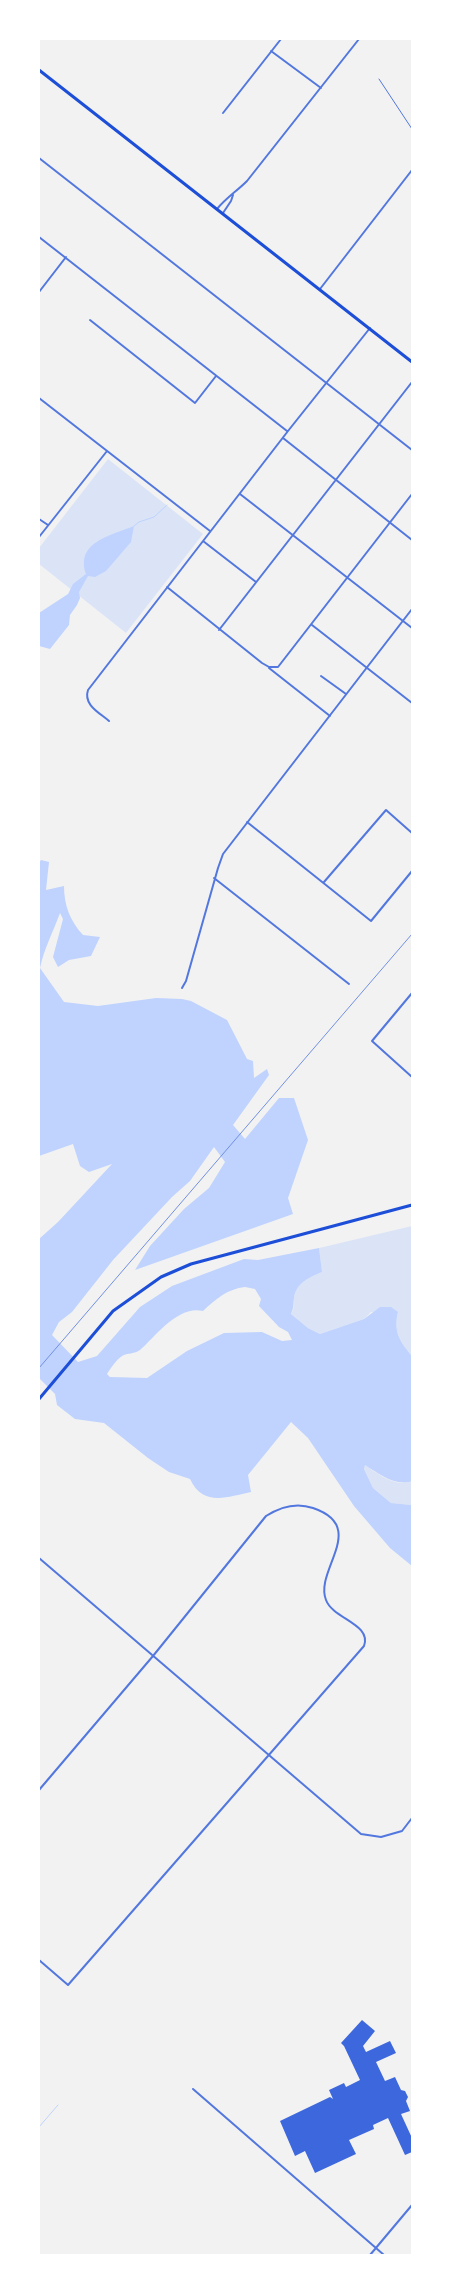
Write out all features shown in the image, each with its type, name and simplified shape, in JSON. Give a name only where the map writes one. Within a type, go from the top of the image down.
[{"type":"main road","points":[[39,70],[412,362]]},
{"type":"main road","points":[[39,1399],[113,1311],[161,1277],[192,1264],[412,1205]]},
{"type":"street","points":[[223,113],[281,39]]},
{"type":"street","points":[[217,209],[224,200],[247,181],[359,39]]},
{"type":"street","points":[[271,51],[321,88]]},
{"type":"street","points":[[39,158],[412,450]]},
{"type":"street","points":[[320,289],[412,170]]},
{"type":"street","points":[[223,213],[233,194]]},
{"type":"street","points":[[39,237],[288,431]]},
{"type":"street","points":[[39,292],[66,257]]},
{"type":"street","points":[[90,320],[195,402],[216,375]]},
{"type":"street","points":[[109,721],[90,705],[87,698],[88,690],[326,382],[370,328]]},
{"type":"street","points":[[219,630],[412,382]]},
{"type":"street","points":[[39,398],[210,531]]},
{"type":"street","points":[[283,438],[412,540]]},
{"type":"street","points":[[39,537],[107,451]]},
{"type":"street","points":[[240,494],[412,628]]},
{"type":"street","points":[[269,667],[274,668],[283,662],[412,494]]},
{"type":"street","points":[[39,518],[48,526]]},
{"type":"street","points":[[203,541],[256,582]]},
{"type":"street","points":[[167,587],[330,716]]},
{"type":"street","points":[[182,988],[186,981],[214,878],[223,854],[412,609]]},
{"type":"street","points":[[312,625],[412,703]]},
{"type":"street","points":[[321,676],[346,694]]},
{"type":"street","points":[[324,882],[386,810],[412,833]]},
{"type":"street","points":[[247,822],[371,921],[412,871]]},
{"type":"street","points":[[214,878],[350,984]]},
{"type":"street","points":[[412,994],[372,1041],[412,1077]]},
{"type":"street","points":[[39,1790],[153,1656],[266,1516],[280,1508],[297,1506],[313,1508],[328,1516],[336,1527],[339,1542],[337,1552],[324,1580],[325,1597],[334,1612],[362,1630],[365,1636],[365,1643],[68,1985],[39,1960]]},
{"type":"street","points":[[39,1560],[361,1834],[381,1837],[402,1831],[412,1818]]},
{"type":"street","points":[[193,2089],[384,2255]]},
{"type":"street","points":[[370,2255],[412,2205]]},
{"type":"lane","points":[[379,79],[412,129]]},
{"type":"shaded area","points":[[108,459],[203,534],[126,633],[39,564],[39,548]]},
{"type":"shaded area","points":[[412,1226],[412,1356],[404,1346],[397,1331],[398,1312],[371,1312],[364,1319],[320,1334],[308,1328],[291,1314],[295,1293],[298,1288],[308,1278],[322,1272],[319,1248]]},
{"type":"shaded area","points":[[365,1465],[381,1476],[394,1481],[406,1483],[412,1481],[412,1505],[391,1503],[373,1488],[364,1469]]},
{"type":"water","points":[[134,526],[131,542],[106,571],[95,577],[88,576],[79,592],[80,598],[77,605],[70,615],[69,625],[50,649],[39,646],[39,613],[68,594],[73,584],[86,574],[84,563],[86,554],[91,547],[106,537]]},
{"type":"water","points":[[41,860],[49,862],[46,890],[64,886],[65,900],[78,930],[83,935],[100,937],[91,956],[69,960],[58,967],[53,957],[63,919],[60,913],[46,947],[40,968],[64,1002],[98,1006],[156,998],[182,999],[191,1001],[227,1020],[247,1059],[253,1061],[254,1078],[267,1069],[269,1075],[233,1125],[245,1139],[279,1098],[294,1098],[308,1140],[288,1198],[293,1214],[135,1270],[150,1246],[184,1209],[209,1188],[225,1162],[214,1147],[190,1181],[172,1197],[113,1260],[72,1312],[59,1322],[52,1335],[78,1362],[97,1356],[140,1307],[172,1286],[244,1259],[258,1260],[319,1248],[322,1272],[308,1278],[298,1288],[295,1293],[291,1314],[308,1328],[320,1334],[364,1319],[380,1307],[391,1307],[398,1312],[397,1331],[404,1346],[412,1356],[412,1481],[394,1481],[365,1465],[364,1469],[373,1488],[391,1503],[412,1505],[412,1566],[390,1548],[354,1506],[308,1438],[291,1422],[248,1475],[251,1492],[225,1497],[209,1497],[195,1488],[190,1479],[169,1472],[104,1423],[75,1419],[57,1405],[55,1394],[39,1378],[39,1239],[58,1222],[112,1164],[89,1172],[80,1166],[73,1144],[39,1156],[39,863]],"holes":[[[245,1287],[255,1289],[261,1299],[259,1306],[279,1327],[288,1332],[292,1340],[282,1341],[262,1332],[224,1333],[187,1351],[147,1378],[110,1377],[107,1374],[120,1358],[140,1350],[176,1317],[194,1310],[203,1311],[227,1292]]]},
{"type":"building","points":[[362,2020],[375,2031],[363,2046],[366,2052],[390,2041],[396,2053],[376,2062],[385,2081],[395,2077],[401,2090],[405,2091],[408,2097],[406,2101],[410,2111],[401,2114],[412,2138],[412,2152],[405,2155],[388,2118],[373,2125],[374,2129],[349,2140],[356,2154],[315,2173],[305,2151],[295,2156],[280,2121],[330,2097],[333,2099],[329,2090],[344,2083],[346,2087],[360,2080],[341,2043]]},
{"type":"waterway","points":[[134,526],[139,522],[154,517],[167,505]]},
{"type":"waterway","points":[[39,2127],[58,2105]]},
{"type":"railway","points":[[39,1368],[412,934]]}]
